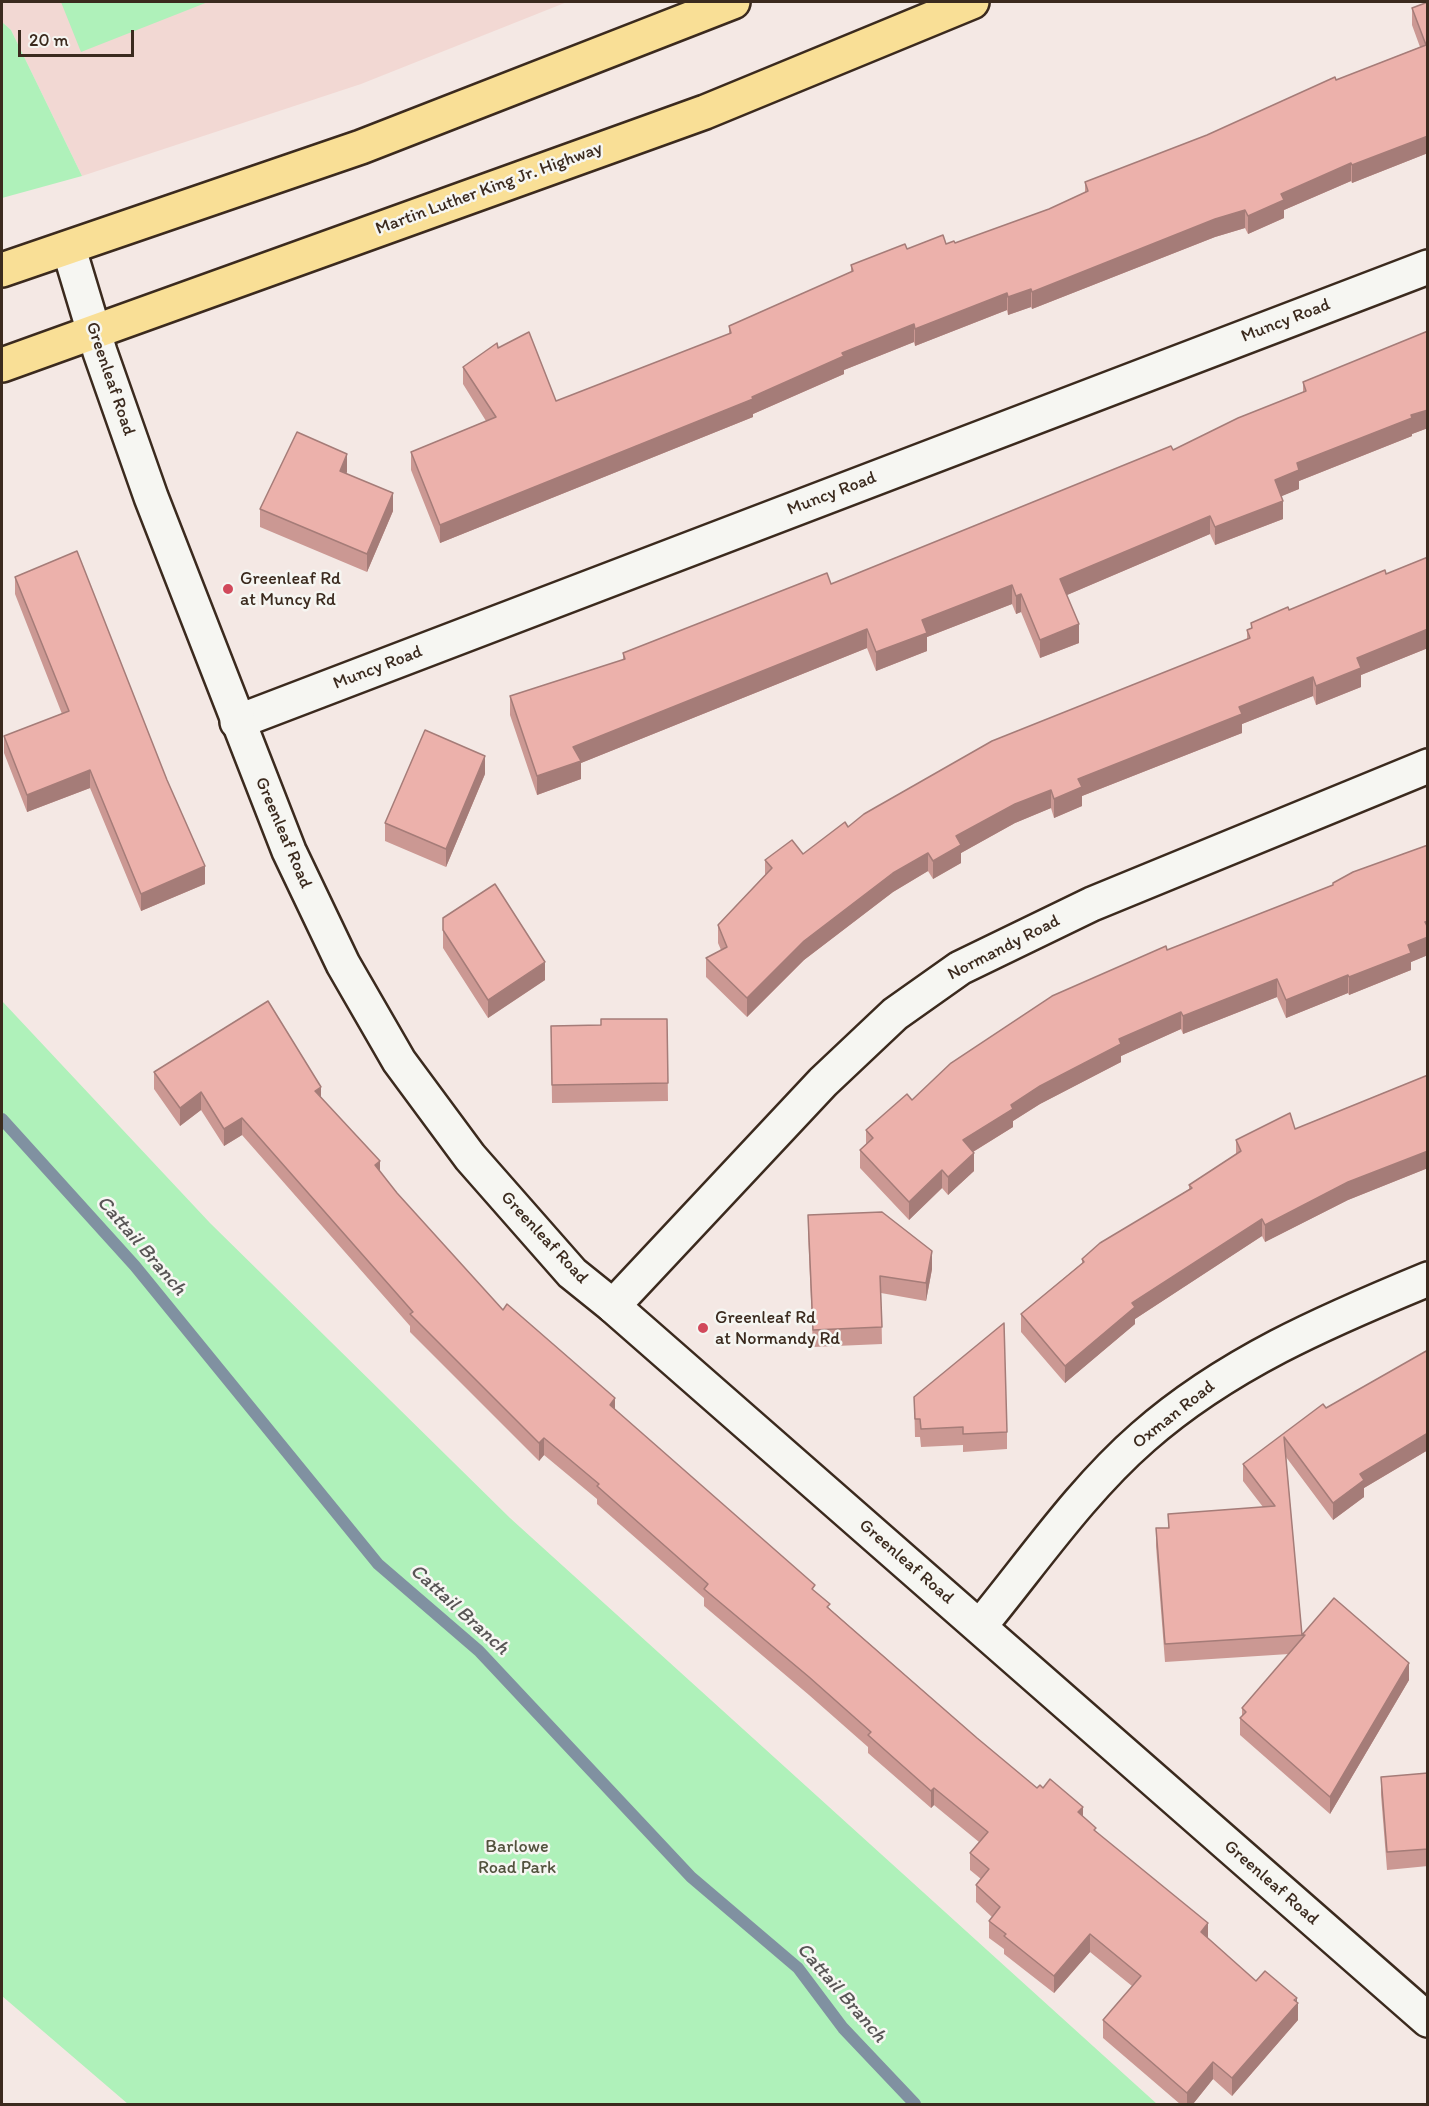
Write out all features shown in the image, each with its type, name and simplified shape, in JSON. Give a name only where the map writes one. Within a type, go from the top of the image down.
[{"type":"main road","points":[[2,270],[69,249],[361,147],[733,2]]},
{"type":"main road","name":"Martin Luther King Jr. Highway","points":[[2,365],[705,112],[972,2]]},
{"type":"street","name":"Greenleaf Road","points":[[69,249],[94,332],[151,497],[237,722],[289,850],[343,964],[399,1061],[470,1157],[572,1273],[612,1305],[980,1626],[1428,2020]]},
{"type":"street","name":"Muncy Road","points":[[237,722],[1428,267]]},
{"type":"street","name":"Normandy Road","points":[[612,1305],[823,1082],[895,1014],[960,968],[1092,904],[1428,766]]},
{"type":"street","name":"Oxman Road","points":[[980,1626],[1105,1474],[1141,1438],[1182,1405],[1264,1353],[1355,1309],[1428,1279]]},
{"type":"shaded area","points":[[2,2],[567,2],[361,84],[82,176],[11,30],[2,22]]},
{"type":"green space","points":[[61,2],[208,2],[81,52]]},
{"type":"green space","points":[[2,22],[11,30],[82,176],[2,198]]},
{"type":"green space","name":"Barlowe Road Park","points":[[2,1001],[210,1223],[510,1518],[1157,2104],[128,2104],[2,1996]]},
{"type":"building","points":[[1428,2],[1428,136],[1352,165],[1351,163],[1281,194],[1284,200],[1248,216],[1245,210],[1215,219],[1032,292],[1031,289],[1008,297],[1007,293],[915,329],[914,324],[842,353],[844,356],[752,397],[753,399],[440,525],[411,452],[496,417],[463,367],[497,343],[498,348],[529,332],[556,401],[731,333],[729,326],[853,271],[851,265],[905,244],[907,249],[943,235],[946,244],[954,241],[955,243],[1049,209],[1088,191],[1085,182],[1207,135],[1335,77],[1336,80],[1426,45],[1412,8]]},
{"type":"building","points":[[1428,331],[1428,410],[1297,463],[1299,470],[1275,480],[1283,501],[1215,527],[1210,516],[1060,579],[1079,624],[1040,640],[1021,594],[1016,596],[1012,585],[922,620],[927,633],[876,652],[867,629],[573,747],[581,761],[537,776],[510,696],[625,659],[623,653],[827,573],[831,584],[1171,446],[1173,450],[1238,418],[1306,391],[1303,382]]},
{"type":"building","points":[[297,432],[347,454],[340,471],[393,493],[367,554],[260,509]]},
{"type":"building","points":[[77,551],[167,780],[205,866],[141,894],[90,770],[27,795],[4,736],[69,711],[15,577]]},
{"type":"building","points":[[1428,557],[1428,629],[1357,658],[1361,668],[1316,686],[1313,677],[1239,707],[1242,714],[1078,779],[1082,787],[1054,799],[1051,790],[1015,804],[956,836],[961,845],[933,861],[928,853],[893,873],[804,941],[747,998],[706,958],[727,947],[718,925],[772,868],[765,860],[792,840],[803,854],[845,822],[848,827],[864,814],[992,741],[1250,638],[1247,630],[1252,628],[1251,623],[1288,607],[1289,610],[1385,570],[1386,574]]},
{"type":"building","points":[[425,730],[485,756],[446,849],[385,823]]},
{"type":"building","points":[[1428,845],[1428,921],[1425,922],[1428,937],[1408,945],[1411,953],[1286,1000],[1277,979],[1183,1016],[1181,1012],[1119,1039],[1121,1044],[1040,1086],[1011,1105],[1013,1109],[963,1140],[974,1153],[948,1177],[942,1170],[909,1202],[860,1150],[873,1138],[866,1130],[907,1094],[912,1100],[951,1063],[1052,996],[1166,946],[1167,950],[1333,885],[1353,872]]},
{"type":"building","points":[[495,884],[545,962],[488,1000],[443,930],[443,918]]},
{"type":"building","points":[[268,1001],[321,1087],[315,1091],[380,1161],[375,1165],[397,1193],[503,1310],[507,1304],[615,1398],[610,1405],[815,1585],[812,1589],[830,1604],[827,1607],[977,1738],[1037,1788],[1040,1785],[1043,1788],[1050,1779],[1083,1807],[1078,1812],[1096,1828],[1094,1830],[1208,1923],[1201,1932],[1256,1981],[1265,1971],[1297,1998],[1294,2000],[1298,2003],[1232,2078],[1213,2062],[1187,2093],[1103,2020],[1141,1976],[1090,1934],[1054,1976],[1004,1936],[1006,1934],[989,1921],[1000,1907],[976,1885],[989,1869],[970,1853],[988,1832],[934,1788],[931,1791],[868,1735],[871,1732],[704,1589],[708,1584],[597,1486],[599,1484],[544,1438],[539,1443],[410,1314],[413,1312],[242,1118],[224,1129],[201,1092],[180,1108],[154,1072]]},
{"type":"building","points":[[601,1019],[667,1019],[668,1083],[552,1085],[551,1026],[601,1025]]},
{"type":"building","points":[[1428,1075],[1428,1151],[1348,1182],[1265,1225],[1262,1219],[1132,1303],[1135,1307],[1065,1366],[1021,1314],[1084,1262],[1082,1259],[1100,1243],[1192,1188],[1189,1185],[1241,1151],[1236,1140],[1290,1113],[1295,1129]]},
{"type":"building","points":[[882,1212],[932,1251],[926,1283],[880,1276],[882,1327],[813,1330],[808,1215]]},
{"type":"building","points":[[1004,1323],[1007,1432],[963,1434],[963,1427],[921,1429],[920,1419],[915,1419],[914,1397]]},
{"type":"building","points":[[1428,1350],[1428,1433],[1360,1474],[1364,1480],[1333,1503],[1284,1437],[1302,1635],[1334,1598],[1409,1663],[1330,1797],[1240,1718],[1246,1712],[1242,1708],[1305,1635],[1165,1644],[1156,1528],[1169,1528],[1168,1514],[1275,1506],[1243,1464],[1323,1404],[1326,1408]]},
{"type":"building","points":[[1428,1773],[1428,1849],[1387,1852],[1381,1777]]},
{"type":"waterway","name":"Cattail Branch","points":[[2,1119],[135,1266],[378,1564],[479,1651],[691,1877],[798,1968],[843,2028],[915,2104]]},
{"type":"place","name":"Greenleaf Rd at Muncy Rd","points":[[228,589]]},
{"type":"place","name":"Greenleaf Rd at Normandy Rd","points":[[703,1328]]}]
